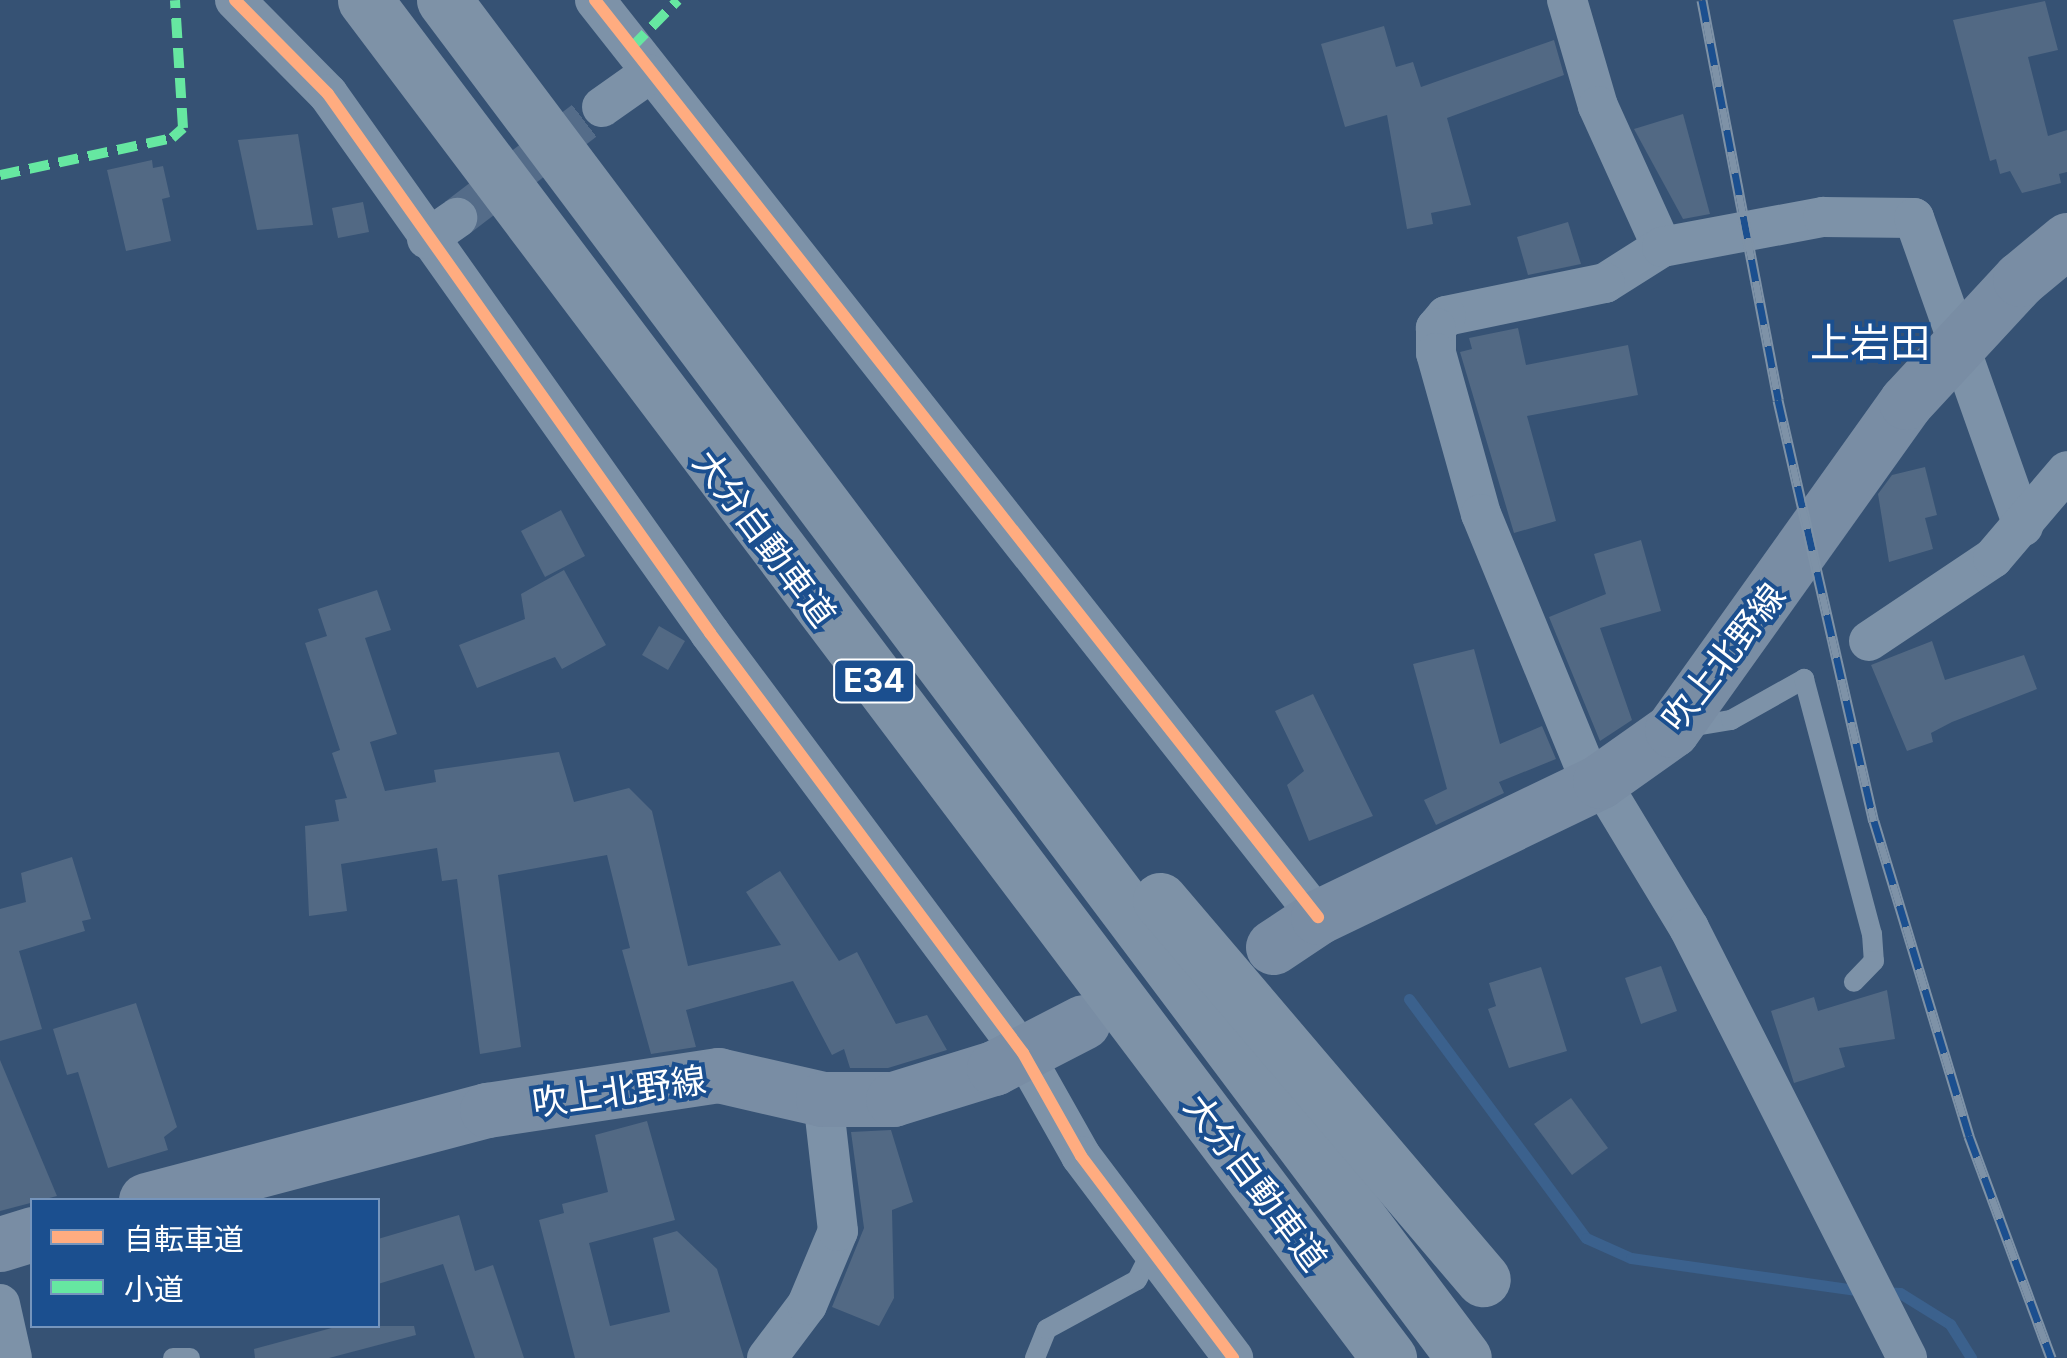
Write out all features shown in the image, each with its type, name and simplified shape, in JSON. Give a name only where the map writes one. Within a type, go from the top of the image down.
[{"type":"highway","name":"大分自動車道","points":[[365,0],[1389,1358]]},
{"type":"highway","name":"大分自動車道","points":[[444,0],[792,474],[1464,1358]]},
{"type":"highway","points":[[792,474],[1483,1278]]},
{"type":"main road","name":"吹上北野線","points":[[1273,948],[1318,918],[1596,783],[1672,730],[1885,430],[1958,346],[2067,240]]},
{"type":"main road","name":"吹上北野線","points":[[153,1198],[358,1138],[542,1102],[718,1075],[856,1104],[940,1090],[1083,1022]]},
{"type":"main road","points":[[0,1244],[30,1235]]},
{"type":"street","points":[[235,0],[328,94],[442,228],[1023,1053],[1081,1156],[1233,1358]]},
{"type":"street","points":[[595,0],[649,74],[1318,918]]},
{"type":"street","points":[[1567,0],[1598,106],[1662,247]]},
{"type":"street","points":[[602,107],[649,74]]},
{"type":"street","points":[[1906,1358],[1689,928],[1596,783],[1481,514],[1436,328],[1446,316],[1605,283],[1662,247],[1823,217],[1914,218],[2022,526]]},
{"type":"street","points":[[1868,641],[1993,558],[2067,472]]},
{"type":"street","points":[[767,1358],[807,1306],[838,1231],[824,1100]]},
{"type":"street","points":[[0,1304],[12,1358]]},
{"type":"lane","points":[[1672,730],[1731,720],[1804,679],[1872,934],[1874,961],[1854,982]]},
{"type":"lane","points":[[1035,1358],[1047,1329],[1137,1280],[1152,1250]]},
{"type":"lane","points":[[173,1358],[190,1358]]},
{"type":"building","points":[[2045,1],[2058,50],[2028,57],[2048,136],[2067,130],[2067,172],[2059,174],[2061,183],[2022,193],[2010,171],[2000,174],[1996,159],[1990,161],[1953,20]]},
{"type":"building","points":[[1384,26],[1396,67],[1413,62],[1421,87],[1554,40],[1564,75],[1447,118],[1471,205],[1431,213],[1433,224],[1407,229],[1387,115],[1345,127],[1321,44]]},
{"type":"building","points":[[1683,114],[1710,214],[1683,219],[1634,129]]},
{"type":"building","points":[[298,134],[313,225],[257,230],[238,140]]},
{"type":"building","points":[[152,160],[153,168],[163,166],[170,197],[162,199],[171,241],[126,251],[107,170]]},
{"type":"building","points":[[363,202],[369,232],[338,238],[332,208]]},
{"type":"building","points":[[1568,222],[1581,264],[1528,275],[1517,237]]},
{"type":"building","points":[[1518,328],[1526,365],[1628,345],[1638,395],[1527,416],[1556,521],[1514,533],[1460,352],[1472,349],[1469,338]]},
{"type":"building","points":[[1925,467],[1937,515],[1925,518],[1933,549],[1889,562],[1878,494],[1892,475]]},
{"type":"building","points":[[561,510],[585,556],[545,577],[521,531]]},
{"type":"building","points":[[1641,540],[1661,611],[1600,628],[1632,720],[1600,741],[1549,617],[1606,594],[1594,554]]},
{"type":"building","points":[[564,570],[606,645],[562,669],[555,657],[477,688],[459,645],[525,619],[521,594]]},
{"type":"building","points":[[377,590],[391,630],[365,638],[397,734],[370,742],[385,791],[436,782],[434,770],[559,752],[574,802],[629,788],[652,811],[688,966],[781,945],[746,892],[780,871],[839,961],[857,952],[896,1024],[927,1015],[947,1050],[888,1068],[850,1068],[844,1049],[832,1055],[793,981],[686,1010],[696,1047],[651,1054],[622,950],[630,948],[607,855],[498,875],[521,1047],[480,1054],[457,879],[442,881],[437,848],[341,864],[347,911],[309,916],[305,826],[339,821],[335,800],[347,798],[332,753],[340,750],[305,643],[327,636],[318,609]]},
{"type":"building","points":[[659,626],[685,641],[668,670],[642,655]]},
{"type":"building","points":[[1932,641],[1945,680],[2024,655],[2037,689],[1952,722],[1931,733],[1933,742],[1907,751],[1871,665]]},
{"type":"building","points":[[1474,649],[1500,744],[1542,726],[1556,759],[1499,782],[1504,793],[1436,825],[1424,800],[1447,789],[1413,664]]},
{"type":"building","points":[[1313,694],[1373,816],[1309,841],[1287,785],[1304,771],[1275,711]]},
{"type":"building","points":[[72,857],[91,919],[82,921],[85,931],[19,951],[42,1029],[0,1041],[0,909],[26,902],[21,873]]},
{"type":"building","points":[[1661,966],[1677,1011],[1641,1024],[1625,978]]},
{"type":"building","points":[[1541,967],[1567,1051],[1509,1068],[1488,1009],[1496,1006],[1489,983]]},
{"type":"building","points":[[1887,990],[1895,1039],[1839,1048],[1845,1067],[1794,1083],[1771,1011],[1814,997],[1818,1011]]},
{"type":"building","points":[[136,1003],[177,1127],[164,1137],[168,1150],[108,1168],[78,1072],[67,1075],[53,1029]]},
{"type":"building","points":[[0,1060],[57,1196],[30,1198],[30,1203],[0,1211]]},
{"type":"building","points":[[1571,1098],[1608,1148],[1572,1175],[1534,1124]]},
{"type":"building","points":[[647,1121],[675,1220],[589,1243],[610,1326],[670,1312],[653,1238],[677,1231],[717,1269],[744,1358],[575,1358],[539,1220],[564,1213],[562,1204],[608,1192],[595,1135]]},
{"type":"building","points":[[891,1130],[913,1202],[892,1210],[894,1298],[879,1326],[832,1307],[864,1228],[851,1132]]},
{"type":"building","points":[[459,1215],[475,1271],[493,1265],[524,1358],[475,1358],[443,1264],[380,1283],[380,1238]]},
{"type":"building","points":[[414,1326],[416,1335],[329,1358],[255,1358],[254,1349],[332,1328]]},
{"type":"waterway","points":[[1409,999],[1586,1238],[1631,1258],[1862,1291]]},
{"type":"waterway","points":[[1881,1292],[1900,1293],[1950,1324],[1971,1358]]},
{"type":"tunnel","points":[[457,218],[602,107]]},
{"type":"railway","points":[[1702,0],[1778,400],[1874,821],[1969,1136],[2051,1358]]},
{"type":"marked path","points":[[0,175],[172,138],[183,128],[175,0]]},
{"type":"marked path","points":[[631,48],[678,0]]},
{"type":"cycle path","points":[[235,0],[328,94],[710,633],[1023,1053],[1081,1156],[1233,1358]]},
{"type":"cycle path","points":[[595,0],[1318,917]]},
{"type":"district","name":"上岩田","points":[[1870,343]]}]
